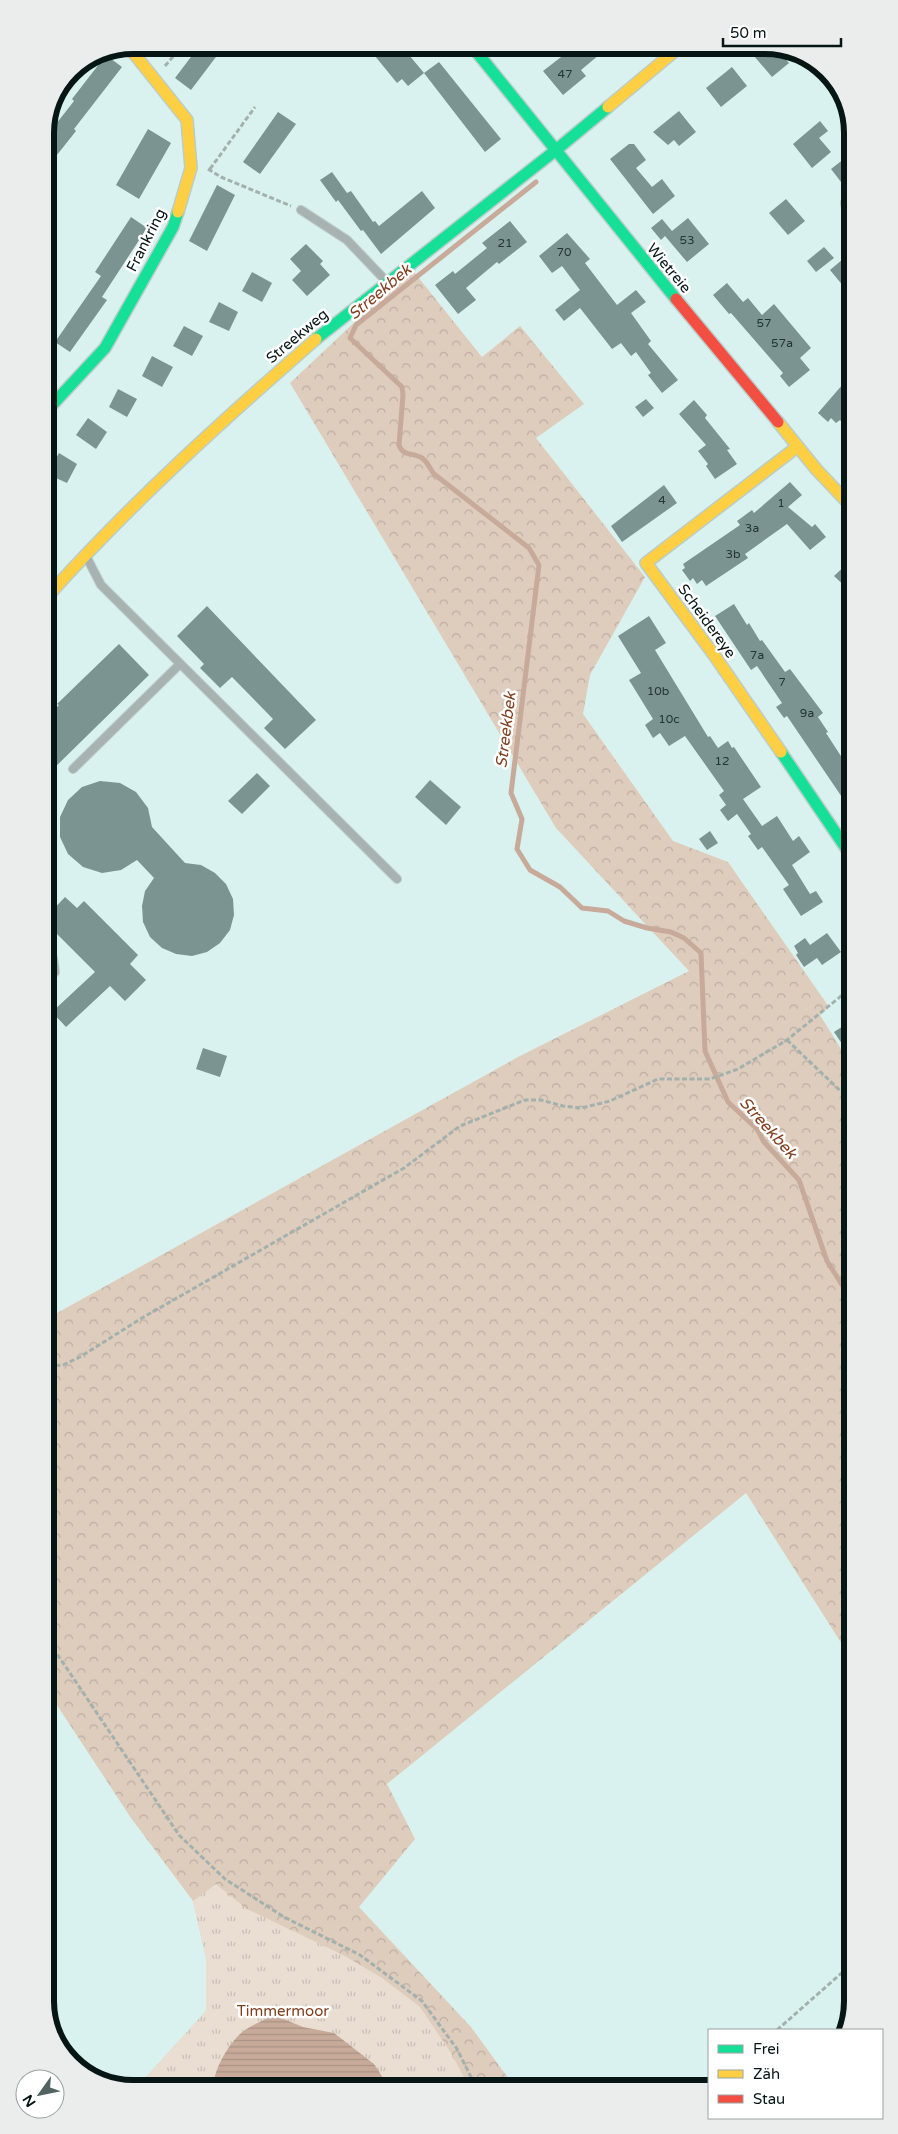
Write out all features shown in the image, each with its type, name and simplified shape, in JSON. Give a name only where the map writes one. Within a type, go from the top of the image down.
[{"type":"street","name":"Frankring","points":[[54,403],[105,348],[173,227],[191,168],[187,120],[135,54]]},
{"type":"street","name":"Wietreie","points":[[478,54],[629,243],[797,447],[844,499]]},
{"type":"street","name":"Streekweg","points":[[54,589],[85,554],[223,420],[321,334],[556,150],[671,54]]},
{"type":"street","name":"Scheidereye","points":[[797,447],[646,563],[714,655],[844,845]]},
{"type":"lane","points":[[301,210],[347,240],[388,283]]},
{"type":"lane","points":[[85,554],[101,585],[397,879]]},
{"type":"lane","points":[[73,769],[180,664]]},
{"type":"path","points":[[155,78],[175,54]]},
{"type":"path","points":[[63,97],[79,76]]},
{"type":"path","points":[[210,169],[255,108]]},
{"type":"path","points":[[191,168],[210,169],[221,177],[301,210]]},
{"type":"path","points":[[54,1366],[63,1365],[80,1357],[142,1318],[404,1168],[460,1126],[525,1100],[541,1100],[563,1106],[582,1108],[610,1101],[658,1079],[710,1079],[738,1070],[786,1040],[844,993]]},
{"type":"path","points":[[786,1040],[844,1095]]},
{"type":"path","points":[[54,1649],[179,1835],[225,1879],[284,1917],[360,1955],[422,2001],[457,2049],[473,2080]]},
{"type":"path","points":[[778,2029],[844,1971]]},
{"type":"green space","points":[[414,272],[482,357],[520,326],[584,404],[536,438],[645,577],[590,675],[583,714],[673,841],[728,862],[829,1007],[820,1015],[844,1054],[844,1647],[746,1493],[387,1784],[415,1839],[359,1907],[471,2027],[510,2080],[142,2080],[206,2011],[206,1958],[193,1901],[131,1818],[54,1701],[54,1315],[518,1057],[689,971],[556,828],[290,383],[360,317]]},
{"type":"green space","name":"Timmermoor","points":[[216,1884],[247,1909],[343,1955],[382,1978],[420,2007],[451,2053],[465,2080],[142,2080],[206,2011],[206,1958],[193,1901]]},
{"type":"shaded area","points":[[274,2015],[303,2027],[334,2033],[374,2064],[384,2080],[214,2080],[218,2067],[234,2040],[256,2024]]},
{"type":"building","points":[[193,54],[218,54],[191,90],[175,78]]},
{"type":"building","points":[[373,54],[410,54],[409,55],[424,73],[408,86],[402,79],[397,83]]},
{"type":"building","points":[[565,54],[566,56],[568,54],[600,54],[581,70],[586,76],[563,95],[543,71]]},
{"type":"building","points":[[756,54],[781,55],[789,63],[772,77],[754,56]]},
{"type":"building","points":[[110,58],[122,67],[74,129],[76,131],[54,159],[54,126],[74,101],[72,99],[102,61]]},
{"type":"building","points":[[439,62],[501,139],[485,152],[424,73]]},
{"type":"building","points":[[732,67],[747,86],[721,107],[706,88]]},
{"type":"building","points":[[679,111],[696,132],[679,146],[674,140],[668,145],[653,132]]},
{"type":"building","points":[[278,112],[296,124],[260,174],[243,162]]},
{"type":"building","points":[[820,121],[828,131],[819,138],[831,152],[812,168],[793,144]]},
{"type":"building","points":[[148,129],[171,143],[139,199],[116,185]]},
{"type":"building","points":[[629,144],[634,144],[646,160],[636,168],[652,187],[662,179],[675,196],[653,214],[610,159]]},
{"type":"building","points":[[844,159],[844,179],[841,182],[831,169]]},
{"type":"building","points":[[332,172],[347,193],[351,191],[373,222],[375,221],[379,226],[422,191],[435,208],[381,254],[338,200],[336,202],[320,180]]},
{"type":"building","points":[[217,185],[235,195],[207,251],[189,241]]},
{"type":"building","points":[[786,199],[805,221],[788,235],[769,213]]},
{"type":"building","points":[[131,217],[147,228],[102,297],[107,300],[70,352],[55,342],[101,276],[95,272]]},
{"type":"building","points":[[688,218],[709,244],[687,262],[665,236],[661,240],[651,228],[662,219],[672,231]]},
{"type":"building","points":[[510,221],[527,242],[499,264],[497,262],[466,288],[476,300],[458,314],[435,285],[453,271],[455,274],[487,248],[482,243]]},
{"type":"building","points":[[567,233],[590,259],[585,263],[617,305],[636,290],[646,302],[631,313],[651,341],[648,344],[678,380],[662,393],[648,375],[651,373],[636,352],[631,356],[621,343],[612,349],[580,308],[564,321],[555,310],[580,290],[562,266],[552,273],[539,256]]},
{"type":"building","points":[[306,244],[323,261],[320,264],[330,275],[307,296],[292,280],[301,271],[290,259]]},
{"type":"building","points":[[824,247],[834,258],[816,272],[807,261]]},
{"type":"building","points":[[844,258],[844,287],[830,270]]},
{"type":"building","points":[[252,272],[272,283],[262,302],[242,291]]},
{"type":"building","points":[[727,283],[743,302],[748,298],[762,315],[774,304],[811,348],[800,358],[810,370],[789,387],[780,376],[783,373],[713,295]]},
{"type":"building","points":[[219,302],[238,312],[229,331],[209,322]]},
{"type":"building","points":[[184,326],[203,336],[192,356],[173,346]]},
{"type":"building","points":[[152,356],[173,367],[162,387],[142,376]]},
{"type":"building","points":[[844,383],[844,425],[840,420],[836,423],[831,418],[828,422],[818,413]]},
{"type":"building","points":[[118,389],[137,399],[127,417],[109,407]]},
{"type":"building","points":[[646,399],[654,408],[643,417],[635,407]]},
{"type":"building","points":[[694,400],[707,415],[705,418],[730,449],[727,450],[737,464],[715,479],[706,466],[708,464],[698,451],[706,445],[679,414]]},
{"type":"building","points":[[88,418],[107,432],[96,449],[76,435]]},
{"type":"building","points":[[59,453],[77,464],[67,483],[54,477],[54,462]]},
{"type":"building","points":[[790,482],[802,495],[788,507],[812,527],[815,524],[826,537],[810,550],[787,524],[745,554],[748,558],[706,586],[702,580],[697,584],[693,578],[690,581],[682,570],[685,568],[683,564],[740,525],[737,521],[752,510],[754,513]]},
{"type":"building","points":[[664,485],[677,503],[622,542],[611,526]]},
{"type":"building","points":[[844,567],[844,585],[834,576]]},
{"type":"building","points":[[734,604],[747,625],[749,623],[760,641],[762,640],[785,672],[790,669],[823,713],[818,717],[844,761],[844,800],[787,716],[784,718],[776,707],[782,703],[757,666],[751,670],[715,616]]},
{"type":"building","points":[[207,606],[316,720],[285,749],[264,728],[273,719],[232,677],[220,688],[200,668],[204,664],[177,636]]},
{"type":"building","points":[[649,616],[666,643],[655,650],[708,737],[710,736],[718,748],[728,741],[761,787],[743,799],[762,826],[777,816],[793,841],[799,836],[810,852],[792,865],[810,894],[816,891],[823,902],[801,916],[783,889],[789,885],[762,847],[758,850],[748,836],[751,834],[737,814],[728,821],[720,810],[726,805],[719,795],[724,791],[685,736],[669,746],[660,733],[653,738],[645,725],[653,719],[629,680],[641,673],[618,636]]},
{"type":"building","points":[[119,644],[149,675],[54,768],[54,710],[59,705],[57,704]]},
{"type":"building","points":[[257,773],[270,786],[242,814],[228,801]]},
{"type":"building","points":[[430,780],[461,807],[446,825],[415,797]]},
{"type":"building","points":[[100,781],[120,783],[136,792],[148,808],[152,827],[185,863],[201,865],[215,873],[226,884],[233,899],[234,915],[230,930],[220,943],[207,952],[192,956],[176,954],[162,948],[150,937],[143,922],[142,906],[145,891],[154,878],[137,860],[121,870],[102,873],[83,867],[68,854],[60,837],[60,817],[68,800],[82,787]]},
{"type":"building","points":[[710,831],[718,843],[707,850],[699,839]]},
{"type":"building","points":[[65,897],[77,908],[84,901],[138,955],[130,964],[146,980],[125,1001],[110,986],[66,1027],[54,1014],[54,1010],[95,972],[54,931],[54,909]]},
{"type":"building","points":[[827,933],[841,952],[822,965],[817,958],[804,967],[796,955],[798,953],[794,946],[805,938],[810,945]]},
{"type":"building","points":[[844,1026],[844,1047],[834,1032]]},
{"type":"building","points":[[203,1048],[227,1056],[220,1077],[196,1069]]},
{"type":"waterway","name":"Streekbek","points":[[536,182],[356,325],[350,338],[402,387],[399,445],[401,449],[406,453],[424,459],[434,474],[529,548],[539,565],[511,793],[522,819],[517,849],[530,870],[560,887],[582,908],[608,911],[624,921],[647,928],[671,932],[684,938],[701,953],[705,1051],[728,1102],[757,1129],[764,1142],[799,1180],[827,1261],[844,1288]]},
{"type":"traffic: fast","points":[[478,54],[676,299]]},
{"type":"traffic: fast","points":[[316,339],[608,107]]},
{"type":"traffic: fast","points":[[54,403],[105,348],[173,227],[178,212]]},
{"type":"traffic: fast","points":[[781,752],[844,845]]},
{"type":"traffic: slow","points":[[134,54],[187,120],[191,168],[178,212]]},
{"type":"traffic: slow","points":[[608,107],[671,54]]},
{"type":"traffic: slow","points":[[54,590],[110,530],[177,464],[316,339]]},
{"type":"traffic: slow","points":[[778,422],[816,469],[844,499]]},
{"type":"traffic: slow","points":[[781,752],[714,655],[646,563],[797,447]]},
{"type":"traffic: jam","points":[[676,299],[778,422]]}]
